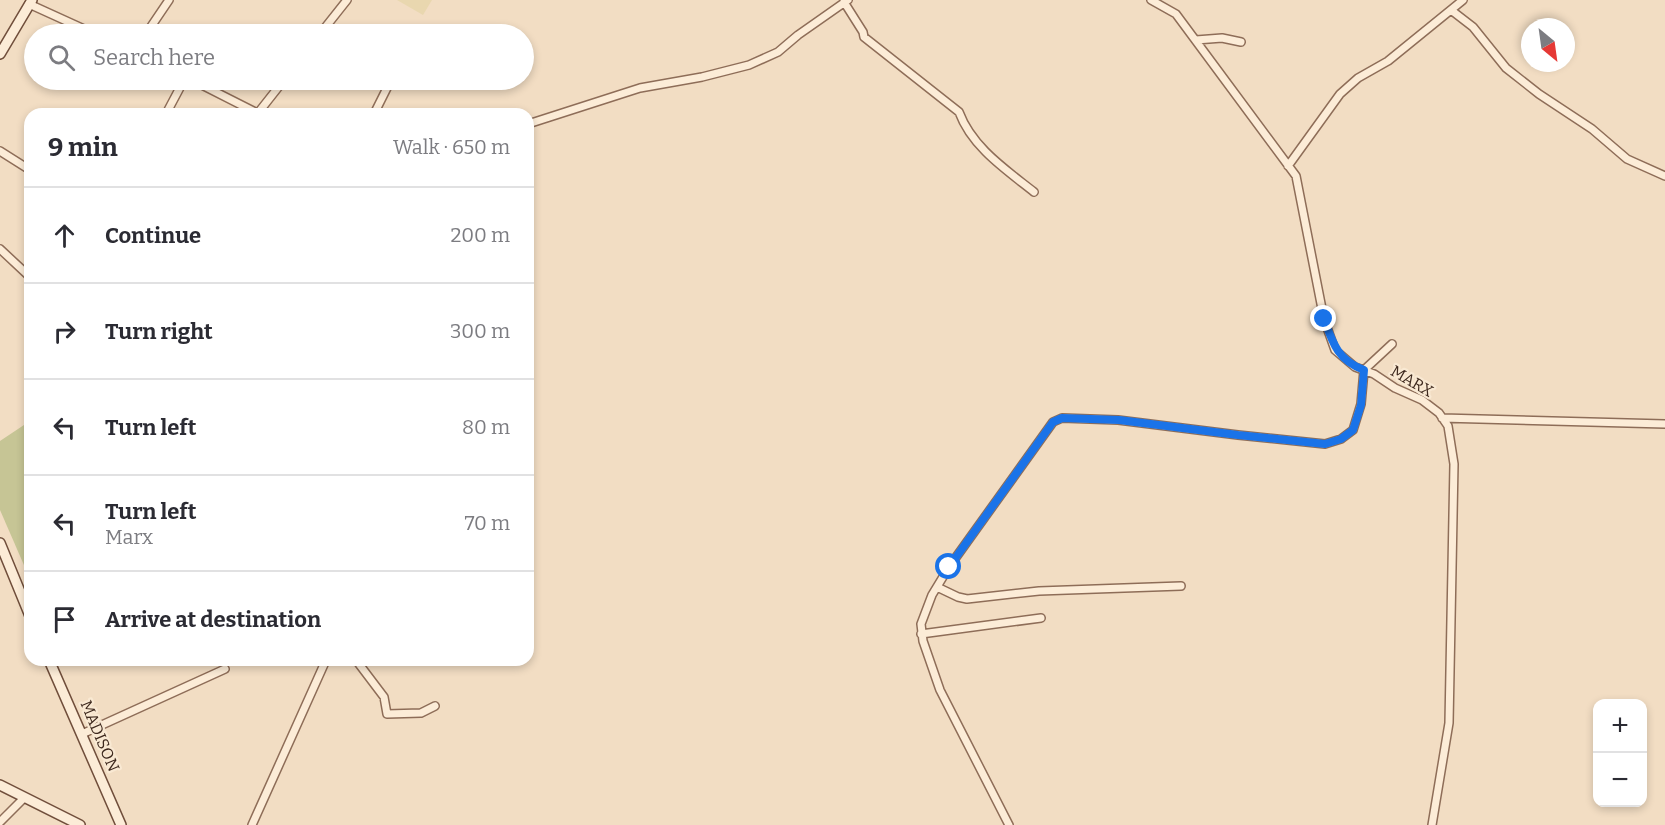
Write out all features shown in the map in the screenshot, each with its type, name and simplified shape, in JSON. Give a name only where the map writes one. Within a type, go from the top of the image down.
[{"type":"street","points":[[153,24],[169,0]]},
{"type":"street","points":[[328,24],[347,0]]},
{"type":"street","name":"MARX","points":[[1151,0],[1176,14],[1296,176],[1324,319],[1335,350],[1355,367],[1422,400],[1448,426],[1454,464],[1449,723],[1432,825]]},
{"type":"street","points":[[1288,166],[1340,94],[1358,78],[1388,61],[1463,0]]},
{"type":"street","points":[[534,122],[640,88],[702,77],[749,64],[778,52],[846,1],[864,37],[959,112],[965,129],[988,154],[1034,192]]},
{"type":"street","points":[[0,54],[31,2],[75,24]]},
{"type":"street","points":[[1451,10],[1473,27],[1506,68],[1539,94],[1592,129],[1627,159],[1665,176]]},
{"type":"street","points":[[1196,40],[1222,38],[1241,42]]},
{"type":"street","points":[[169,108],[179,90]]},
{"type":"street","points":[[213,90],[247,108]]},
{"type":"street","points":[[263,108],[277,90]]},
{"type":"street","points":[[377,108],[386,90]]},
{"type":"street","points":[[0,151],[24,166]]},
{"type":"street","points":[[0,249],[24,271]]},
{"type":"street","points":[[1009,825],[940,690],[921,634],[924,614],[949,567],[1053,422],[1062,418],[1119,420],[1325,444],[1341,439],[1353,430],[1361,405],[1364,370],[1392,344]]},
{"type":"street","points":[[1442,418],[1665,424]]},
{"type":"street","points":[[0,543],[24,601]]},
{"type":"street","points":[[937,587],[967,599],[1039,591],[1181,586]]},
{"type":"street","points":[[921,634],[1041,618]]},
{"type":"street","name":"MADISON","points":[[52,666],[121,825]]},
{"type":"street","points":[[252,825],[323,666]]},
{"type":"street","points":[[361,666],[384,697],[387,714],[421,713],[435,706]]},
{"type":"street","points":[[82,734],[225,669]]},
{"type":"street","points":[[0,785],[80,825]]},
{"type":"street","points":[[0,822],[24,798]]},
{"type":"shaded area","points":[[397,0],[432,0],[423,15]]},
{"type":"shaded area","points":[[24,425],[24,565],[0,510],[0,441]]},
{"type":"route","points":[[949,567],[1053,422],[1062,418],[1086,417],[1119,420],[1325,444],[1341,439],[1353,430],[1361,405],[1364,370],[1355,367],[1335,350],[1324,319]]}]
